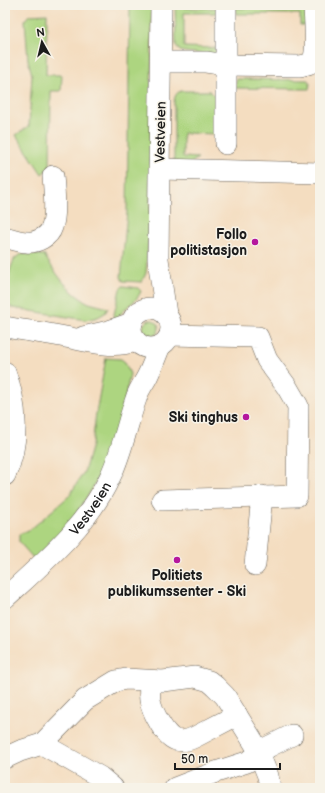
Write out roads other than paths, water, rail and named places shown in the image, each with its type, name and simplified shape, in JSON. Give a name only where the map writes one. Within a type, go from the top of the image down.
[{"type":"street","name":"Vestveien","points":[[5,598],[56,550],[80,523],[96,501],[118,460],[137,394],[165,341],[172,331],[171,322],[166,314],[158,259],[161,5]]},
{"type":"street","points":[[226,5],[226,144]]},
{"type":"street","points":[[161,69],[206,62],[226,71],[304,65],[313,60],[315,50],[314,5]]},
{"type":"street","points":[[160,169],[320,173]]},
{"type":"street","points":[[5,237],[22,242],[30,242],[42,238],[49,232],[54,220],[53,176]]},
{"type":"street","name":"Vestveien","points":[[137,394],[137,329],[158,259]]},
{"type":"street","points":[[137,329],[148,308],[161,310],[166,314]]},
{"type":"street","points":[[5,327],[75,339],[109,331],[137,329]]},
{"type":"street","points":[[137,329],[145,347],[151,348],[165,341],[192,345],[258,337],[267,360],[287,387],[298,406],[296,496],[162,500]]},
{"type":"street","points":[[5,372],[12,395],[14,438],[11,460],[5,475]]},
{"type":"street","points":[[255,566],[262,496]]},
{"type":"street","points":[[5,758],[20,751],[42,744],[78,706],[93,694],[116,681],[163,681],[195,677],[204,679],[219,690],[237,715],[256,746],[268,776],[270,788]]},
{"type":"street","points":[[150,681],[150,701],[157,718],[169,736],[176,740],[187,740],[237,715]]},
{"type":"street","points":[[175,788],[247,762],[259,755],[268,747],[292,734]]},
{"type":"street","points":[[42,744],[100,777],[113,788]]},
{"type":"place","name":"Follo politistasjon","points":[[255,242]]},
{"type":"place","name":"Ski tinghus","points":[[246,417]]},
{"type":"place","name":"Politiets publikumssenter - Ski","points":[[177,560]]}]
